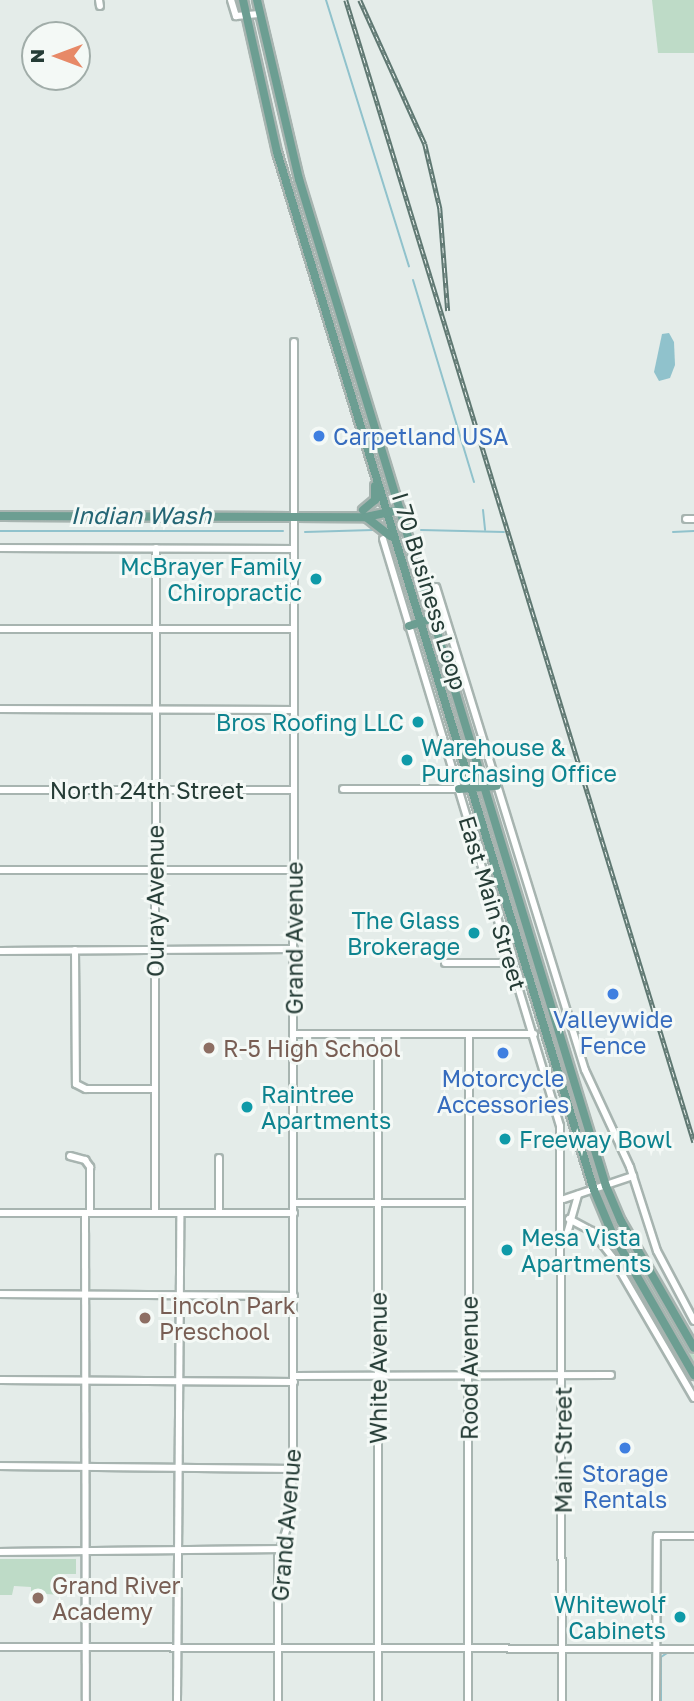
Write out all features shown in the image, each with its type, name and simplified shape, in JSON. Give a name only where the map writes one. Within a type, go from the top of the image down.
[{"type":"main road","name":"I 70 Business Loop","points":[[243,0],[266,109],[326,316],[594,1190],[612,1233],[694,1375]]},
{"type":"main road","name":"I 70 Business Loop","points":[[257,0],[280,108],[339,309],[606,1186],[621,1221],[694,1348]]},
{"type":"main road","points":[[266,109],[280,108]]},
{"type":"main road","points":[[326,316],[339,309]]},
{"type":"main road","points":[[364,514],[375,500],[374,472]]},
{"type":"main road","points":[[0,516],[364,514],[400,510]]},
{"type":"main road","points":[[364,514],[388,532],[402,564]]},
{"type":"main road","points":[[409,626],[433,618]]},
{"type":"main road","points":[[459,789],[497,786]]},
{"type":"street","points":[[231,0],[234,13],[246,16],[260,14]]},
{"type":"street","name":"Grand Avenue","points":[[278,1701],[281,1549],[293,1469],[294,342]]},
{"type":"street","name":"East Main Street","points":[[383,539],[560,1126],[564,1199]]},
{"type":"street","points":[[0,548],[294,549]]},
{"type":"street","name":"Ouray Avenue","points":[[155,1213],[156,548]]},
{"type":"street","name":"East Main Street","points":[[436,587],[585,1070],[633,1176],[657,1251],[694,1321]]},
{"type":"street","points":[[0,629],[294,629]]},
{"type":"street","points":[[0,709],[294,710]]},
{"type":"street","points":[[343,789],[459,789]]},
{"type":"street","name":"North 24th Street","points":[[0,790],[294,790]]},
{"type":"street","points":[[0,870],[294,870]]},
{"type":"street","points":[[0,951],[294,949]]},
{"type":"street","points":[[75,950],[75,1080],[79,1087],[155,1089]]},
{"type":"street","points":[[446,963],[512,963]]},
{"type":"street","points":[[294,1034],[534,1034]]},
{"type":"street","name":"White Avenue","points":[[377,1701],[378,1034]]},
{"type":"street","name":"Rood Avenue","points":[[468,1701],[469,1034]]},
{"type":"street","points":[[70,1157],[85,1160],[90,1167],[85,1295],[86,1701]]},
{"type":"street","points":[[219,1158],[219,1213]]},
{"type":"street","points":[[564,1199],[633,1176]]},
{"type":"street","points":[[564,1273],[569,1219],[578,1195]]},
{"type":"street","name":"Main Street","points":[[562,1701],[564,1199]]},
{"type":"street","points":[[294,1203],[469,1203]]},
{"type":"street","points":[[0,1213],[294,1213]]},
{"type":"street","points":[[177,1701],[180,1213]]},
{"type":"street","points":[[569,1219],[592,1231],[612,1256],[694,1398]]},
{"type":"street","points":[[0,1294],[294,1296]]},
{"type":"street","points":[[0,1380],[179,1381],[378,1376],[611,1375]]},
{"type":"street","points":[[0,1466],[293,1469]]},
{"type":"street","points":[[656,1701],[657,1536],[694,1536]]},
{"type":"street","points":[[0,1552],[281,1549]]},
{"type":"street","points":[[0,1647],[694,1649]]},
{"type":"green space","points":[[652,0],[694,0],[694,53],[658,53]]},
{"type":"green space","points":[[630,1245],[694,1355],[694,1366],[626,1248]]},
{"type":"green space","points":[[0,1559],[76,1559],[76,1574],[58,1574],[61,1595],[31,1593],[31,1587],[14,1586],[12,1595],[0,1595]]},
{"type":"water","points":[[669,333],[674,342],[675,365],[670,378],[659,381],[654,372],[662,334]]},
{"type":"waterway","points":[[326,0],[409,266]]},
{"type":"waterway","points":[[413,280],[474,482]]},
{"type":"waterway","points":[[483,510],[485,530]]},
{"type":"waterway","name":"Indian Wash","points":[[305,532],[373,530]]},
{"type":"waterway","name":"Indian Wash","points":[[421,530],[504,532]]},
{"type":"waterway","name":"Indian Wash","points":[[0,531],[283,531]]},
{"type":"waterway","name":"Indian Wash","points":[[673,532],[694,531]]},
{"type":"waterway","points":[[661,1701],[661,1657],[667,1653]]},
{"type":"railway","points":[[346,0],[694,1142]]},
{"type":"railway","points":[[360,0],[425,144],[440,208],[448,311]]},
{"type":"place","name":"Carpetland USA","points":[[319,436]]},
{"type":"place","name":"McBrayer Family Chiropractic","points":[[316,579]]},
{"type":"place","name":"Bros Roofing LLC","points":[[418,722]]},
{"type":"place","name":"Warehouse & Purchasing Office","points":[[407,760]]},
{"type":"place","name":"The Glass Brokerage","points":[[474,933]]},
{"type":"place","name":"Valleywide Fence","points":[[613,994]]},
{"type":"place","name":"R-5 High School","points":[[209,1048]]},
{"type":"place","name":"Motorcycle Accessories","points":[[503,1053]]},
{"type":"place","name":"Raintree Apartments","points":[[247,1107]]},
{"type":"place","name":"Freeway Bowl","points":[[505,1139]]},
{"type":"place","name":"Mesa Vista Apartments","points":[[507,1250]]},
{"type":"place","name":"Lincoln Park Preschool","points":[[145,1318]]},
{"type":"place","name":"Storage Rentals","points":[[625,1448]]},
{"type":"place","name":"Grand River Academy","points":[[38,1598]]},
{"type":"place","name":"Whitewolf Cabinets","points":[[680,1617]]}]
